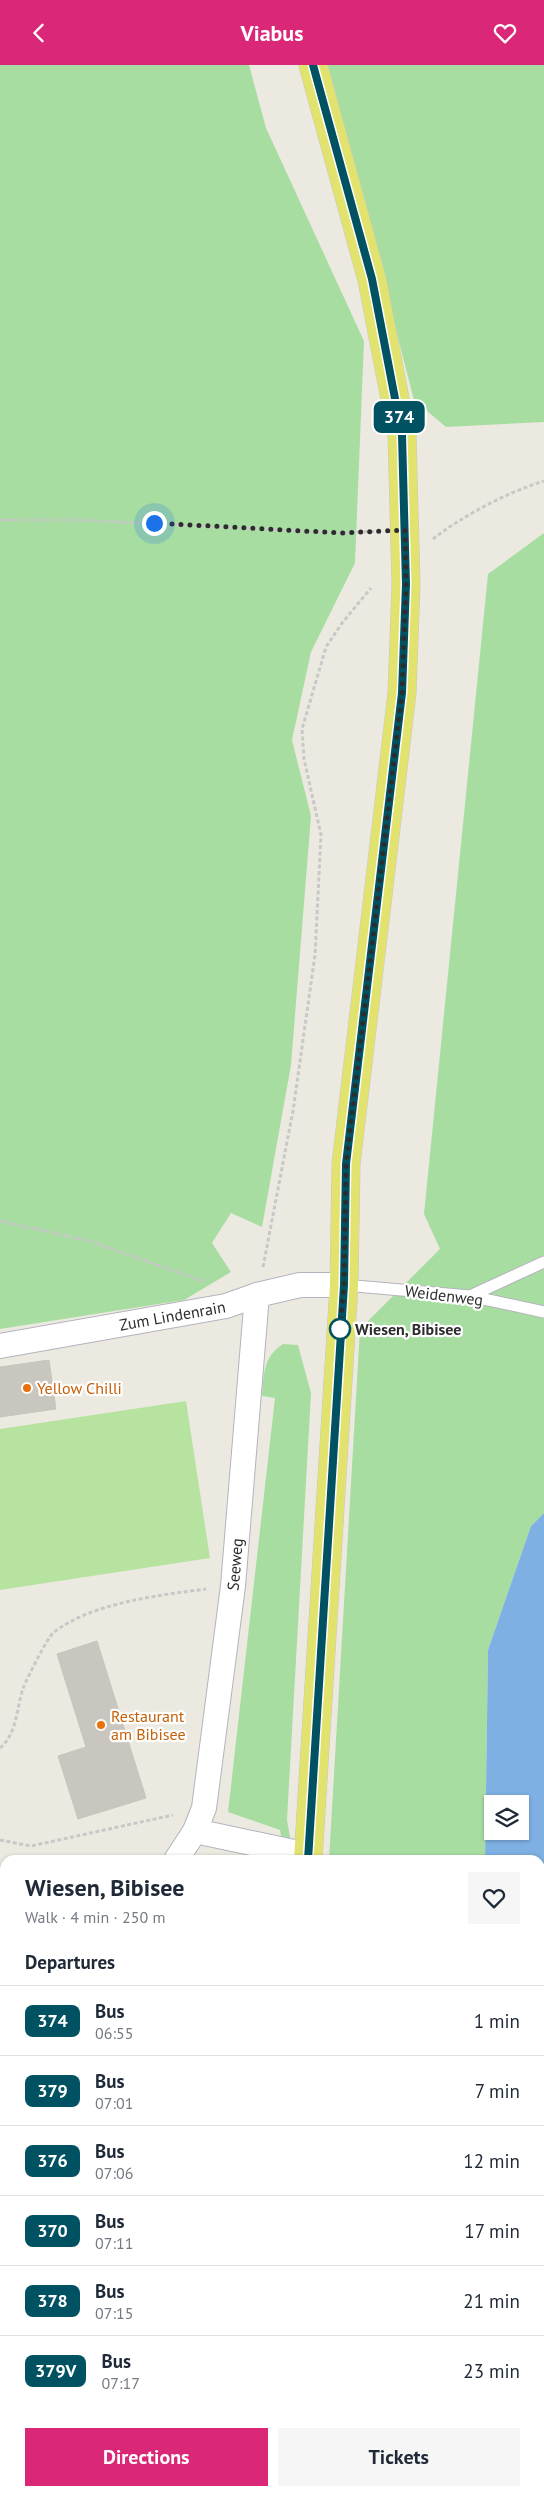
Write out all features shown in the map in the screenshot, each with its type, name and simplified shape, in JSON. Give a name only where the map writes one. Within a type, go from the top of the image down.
[{"type":"main road","points":[[308,1855],[344,1285],[346,1164],[402,693],[406,584],[402,435],[374,289],[313,65]]},
{"type":"street","name":"Zum Lindenrain","points":[[0,1346],[226,1306],[257,1295],[300,1285],[344,1285]]},
{"type":"street","name":"Seeweg","points":[[179,1855],[195,1831],[204,1808],[233,1586],[257,1295]]},
{"type":"street","points":[[195,1831],[299,1855]]},
{"type":"lane","points":[[470,1296],[544,1263]]},
{"type":"lane","name":"Weidenweg","points":[[344,1285],[470,1296],[544,1313]]},
{"type":"path","points":[[431,541],[445,530],[485,507],[544,481]]},
{"type":"path","points":[[0,520],[78,520],[342,533],[405,530]]},
{"type":"path","points":[[257,1295],[293,1111],[315,955],[321,835],[304,759],[302,729],[326,647],[342,623],[371,588]]},
{"type":"path","points":[[0,1221],[90,1241],[214,1285],[226,1306]]},
{"type":"path","points":[[0,1747],[10,1739],[24,1685],[52,1633],[81,1618],[118,1604],[175,1593],[233,1586]]},
{"type":"path","points":[[0,1840],[31,1846],[204,1808]]},
{"type":"green space","points":[[0,65],[249,65],[266,128],[364,341],[355,563],[311,652],[292,740],[311,816],[291,1065],[262,1227],[231,1213],[212,1243],[231,1272],[184,1300],[0,1329]]},
{"type":"green space","points":[[327,65],[544,65],[544,422],[446,427],[414,400]]},
{"type":"green space","points":[[544,533],[544,1513],[531,1526],[488,1650],[486,1795],[484,1795],[485,1855],[329,1855],[360,1329],[440,1249],[424,1214],[488,574]]},
{"type":"green space","points":[[283,1344],[298,1345],[311,1393],[287,1820],[293,1855],[284,1855],[280,1830],[228,1812],[275,1398],[262,1396],[263,1380],[268,1360],[276,1349]]},
{"type":"green space","points":[[186,1401],[210,1558],[0,1590],[0,1429]]},
{"type":"water","points":[[544,1513],[544,1855],[485,1855],[485,1840],[529,1840],[529,1795],[486,1795],[488,1650],[531,1526]]},
{"type":"building","name":"Yellow Chilli","points":[[49,1360],[56,1409],[0,1417],[0,1367]]},
{"type":"building","name":"Restaurant am Bibisee","points":[[97,1641],[146,1798],[78,1819],[58,1756],[86,1747],[57,1654]]},
{"type":"bus line","name":"374","points":[[308,1855],[344,1285],[346,1164],[402,693],[406,584],[402,435],[372,279],[313,65]]},
{"type":"place","name":"Wiesen, Bibisee","points":[[340,1329]]},
{"type":"place","name":"Yellow Chilli","points":[[27,1388]]},
{"type":"place","name":"Restaurant am Bibisee","points":[[101,1725]]},
{"type":"route","points":[[154,523],[342,533],[405,530],[406,584],[402,693],[346,1164],[344,1285],[340,1329]]}]
